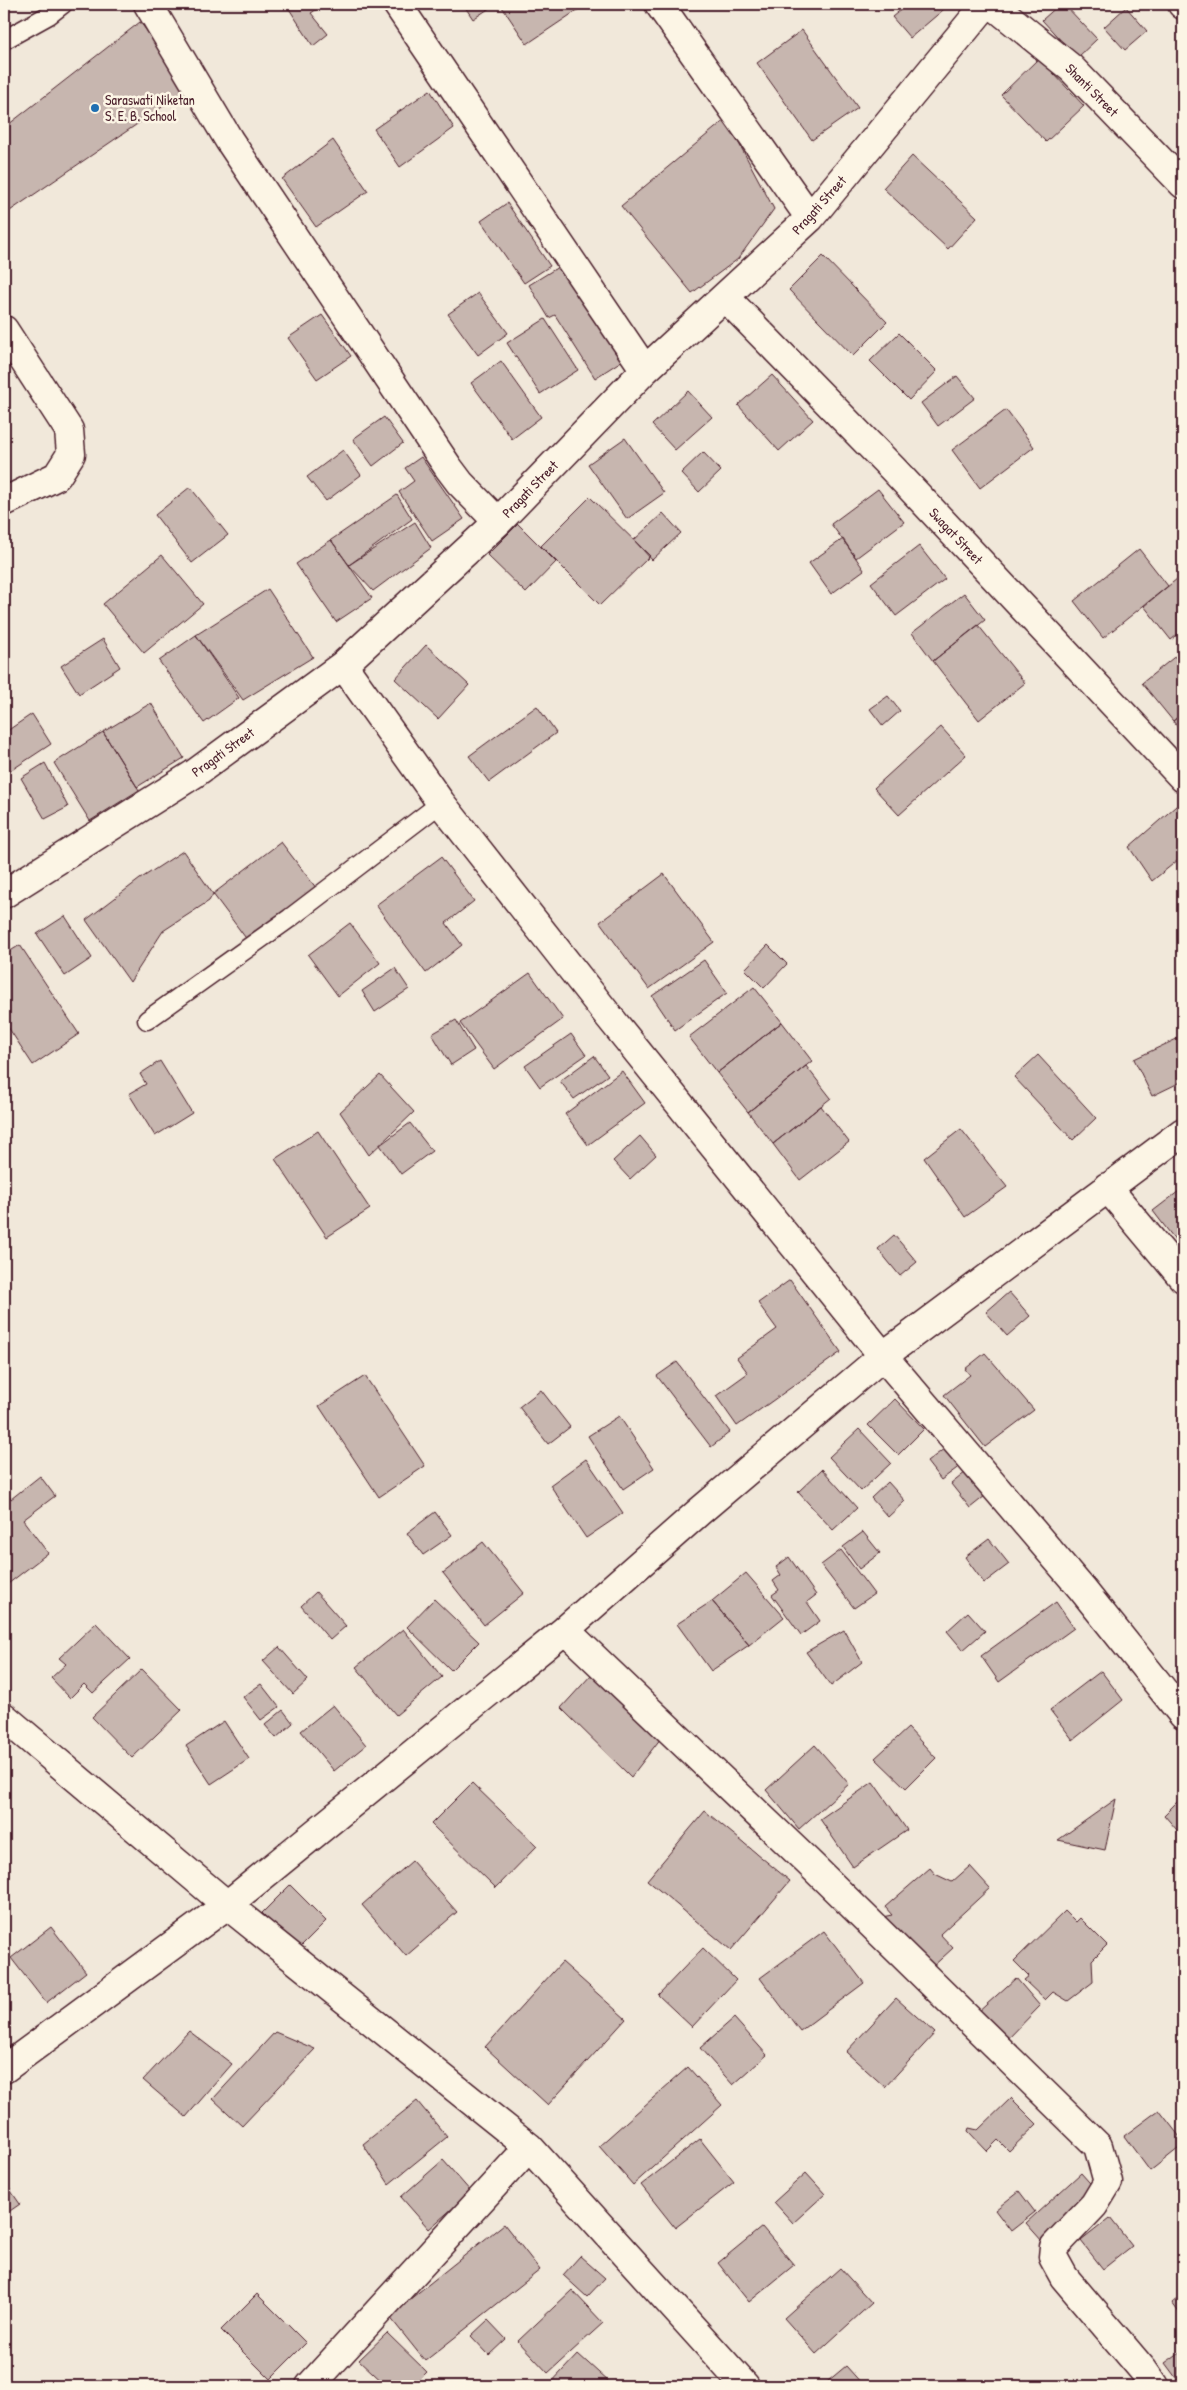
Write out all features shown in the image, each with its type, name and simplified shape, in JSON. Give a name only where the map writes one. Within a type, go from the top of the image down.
[{"type":"street","points":[[148,4],[229,140],[448,467],[460,483],[498,522]]},
{"type":"street","points":[[397,4],[646,370]]},
{"type":"street","points":[[659,4],[810,218]]},
{"type":"street","name":"Pragati Street","points":[[4,894],[194,774],[343,665],[498,522],[646,370],[726,298],[810,218],[986,4]]},
{"type":"street","name":"Shanti Street","points":[[992,4],[1072,68],[1183,184]]},
{"type":"street","name":"Swagat Street","points":[[726,298],[893,469],[1183,778]]},
{"type":"street","points":[[4,330],[69,430],[71,454],[57,476],[4,502]]},
{"type":"street","points":[[343,665],[441,802],[883,1356],[1082,1589],[1183,1715]]},
{"type":"street","points":[[4,2069],[227,1905],[565,1630],[700,1511],[883,1356],[1183,1132]]},
{"type":"street","points":[[1107,1187],[1183,1278]]},
{"type":"street","points":[[565,1630],[808,1862],[1098,2146],[1108,2182],[1094,2205],[1054,2247],[1053,2257],[1064,2277],[1143,2370],[1154,2386]]},
{"type":"street","points":[[4,1717],[227,1905],[529,2147],[744,2386]]},
{"type":"street","points":[[310,2386],[529,2147]]},
{"type":"lane","points":[[4,40],[49,15],[63,4]]},
{"type":"lane","points":[[147,1020],[290,918],[441,802]]},
{"type":"building","points":[[286,4],[316,4],[319,8],[311,13],[328,34],[313,46]]},
{"type":"building","points":[[463,4],[496,4],[473,19]]},
{"type":"building","points":[[500,4],[584,4],[585,5],[527,44]]},
{"type":"building","points":[[908,4],[950,4],[910,38],[892,17]]},
{"type":"building","points":[[1060,4],[1064,4],[1097,39],[1077,58],[1042,20]]},
{"type":"building","points":[[1126,7],[1147,31],[1125,50],[1104,27]]},
{"type":"building","name":"Saraswati Niketan S. E. B. School","points":[[140,22],[190,88],[4,215],[4,128]]},
{"type":"building","points":[[802,30],[858,108],[812,140],[757,63]]},
{"type":"building","points":[[1039,58],[1084,106],[1046,142],[1001,95]]},
{"type":"building","points":[[430,90],[454,128],[400,167],[374,129]]},
{"type":"building","points":[[726,119],[774,209],[738,259],[692,293],[621,206]]},
{"type":"building","points":[[333,140],[368,191],[316,227],[282,179]]},
{"type":"building","points":[[912,156],[977,217],[948,249],[883,188]]},
{"type":"building","points":[[507,203],[550,266],[524,283],[481,221]]},
{"type":"building","points":[[823,256],[887,322],[853,356],[789,290]]},
{"type":"building","points":[[563,264],[623,360],[595,378],[555,315],[549,318],[529,285]]},
{"type":"building","points":[[478,293],[508,333],[478,355],[448,314]]},
{"type":"building","points":[[322,315],[351,356],[317,379],[288,338]]},
{"type":"building","points":[[545,319],[578,370],[540,394],[507,343]]},
{"type":"building","points":[[899,333],[937,371],[909,400],[870,361]]},
{"type":"building","points":[[501,361],[541,417],[512,439],[471,383]]},
{"type":"building","points":[[772,375],[813,420],[779,451],[738,405]]},
{"type":"building","points":[[957,376],[975,398],[938,426],[921,403]]},
{"type":"building","points":[[688,391],[712,417],[675,450],[652,425]]},
{"type":"building","points":[[1006,410],[1034,447],[980,488],[952,450]]},
{"type":"building","points":[[384,417],[403,443],[373,466],[353,439]]},
{"type":"building","points":[[625,438],[664,493],[627,519],[588,464]]},
{"type":"building","points":[[343,450],[361,475],[326,501],[307,477]]},
{"type":"building","points":[[703,452],[721,471],[699,492],[681,473]]},
{"type":"building","points":[[421,457],[464,519],[432,541],[399,492],[414,481],[405,468]]},
{"type":"building","points":[[190,487],[228,535],[192,563],[155,515]]},
{"type":"building","points":[[878,489],[904,522],[856,558],[831,524]]},
{"type":"building","points":[[397,495],[412,519],[349,565],[331,540]]},
{"type":"building","points":[[590,497],[650,556],[600,605],[541,546]]},
{"type":"building","points":[[663,513],[681,533],[652,560],[634,540]]},
{"type":"building","points":[[415,522],[431,548],[373,591],[349,565]]},
{"type":"building","points":[[518,524],[556,562],[526,593],[487,555]]},
{"type":"building","points":[[843,539],[864,570],[831,594],[809,563]]},
{"type":"building","points":[[331,540],[372,598],[336,622],[296,564]]},
{"type":"building","points":[[919,546],[945,579],[896,616],[871,583]]},
{"type":"building","points":[[1139,549],[1168,586],[1103,638],[1074,601]]},
{"type":"building","points":[[162,555],[203,604],[144,653],[103,604]]},
{"type":"building","points":[[1183,574],[1183,630],[1171,640],[1144,606]]},
{"type":"building","points":[[268,589],[313,657],[243,700],[196,635]]},
{"type":"building","points":[[964,593],[985,620],[933,661],[912,633]]},
{"type":"building","points":[[978,625],[1025,683],[979,720],[933,661]]},
{"type":"building","points":[[196,635],[239,698],[204,723],[159,661]]},
{"type":"building","points":[[103,639],[120,667],[79,694],[61,666]]},
{"type":"building","points":[[426,645],[469,685],[438,719],[395,679]]},
{"type":"building","points":[[1183,650],[1183,713],[1173,721],[1142,683]]},
{"type":"building","points":[[888,696],[900,711],[883,726],[870,709]]},
{"type":"building","points":[[151,703],[184,758],[137,787],[103,732]]},
{"type":"building","points":[[537,706],[556,733],[489,782],[469,756]]},
{"type":"building","points":[[1183,713],[1183,734],[1173,721]]},
{"type":"building","points":[[32,714],[51,744],[4,775],[4,733]]},
{"type":"building","points":[[941,727],[966,755],[899,815],[874,788]]},
{"type":"building","points":[[103,732],[139,790],[90,821],[54,763]]},
{"type":"building","points":[[45,763],[68,807],[45,819],[21,778]]},
{"type":"building","points":[[1183,800],[1183,856],[1152,881],[1129,847]]},
{"type":"building","points":[[281,842],[320,893],[251,945],[213,894]]},
{"type":"building","points":[[183,851],[213,894],[209,901],[163,931],[130,982],[86,920],[140,879]]},
{"type":"building","points":[[441,857],[474,901],[446,923],[462,945],[426,973],[376,905]]},
{"type":"building","points":[[664,874],[714,942],[649,989],[600,922]]},
{"type":"building","points":[[65,916],[92,958],[65,976],[37,934]]},
{"type":"building","points":[[350,923],[380,963],[338,996],[308,955]]},
{"type":"building","points":[[20,945],[79,1034],[33,1065],[4,1021],[4,955]]},
{"type":"building","points":[[768,945],[787,964],[764,988],[745,969]]},
{"type":"building","points":[[704,960],[727,993],[675,1030],[652,996]]},
{"type":"building","points":[[395,968],[409,989],[375,1012],[362,991]]},
{"type":"building","points":[[530,973],[563,1019],[494,1069],[460,1023]]},
{"type":"building","points":[[754,987],[782,1022],[717,1073],[689,1037]]},
{"type":"building","points":[[456,1020],[474,1050],[451,1065],[432,1034]]},
{"type":"building","points":[[782,1022],[812,1061],[748,1112],[717,1073]]},
{"type":"building","points":[[571,1034],[586,1055],[540,1087],[525,1066]]},
{"type":"building","points":[[1183,1036],[1183,1081],[1152,1096],[1134,1059]]},
{"type":"building","points":[[1038,1055],[1096,1118],[1073,1140],[1014,1077]]},
{"type":"building","points":[[594,1056],[608,1075],[574,1099],[560,1081]]},
{"type":"building","points":[[160,1061],[192,1113],[155,1136],[129,1094],[146,1084],[140,1074]]},
{"type":"building","points":[[806,1066],[831,1098],[773,1144],[748,1112]]},
{"type":"building","points":[[622,1071],[645,1103],[588,1145],[565,1114]]},
{"type":"building","points":[[380,1075],[414,1112],[369,1155],[340,1112]]},
{"type":"building","points":[[821,1106],[849,1142],[800,1180],[773,1144]]},
{"type":"building","points":[[410,1123],[432,1151],[401,1174],[380,1145]]},
{"type":"building","points":[[961,1129],[1007,1187],[965,1217],[924,1158]]},
{"type":"building","points":[[318,1131],[370,1209],[327,1237],[275,1159]]},
{"type":"building","points":[[640,1136],[656,1155],[630,1179],[613,1161]]},
{"type":"building","points":[[1183,1188],[1183,1250],[1153,1211]]},
{"type":"building","points":[[894,1235],[917,1262],[900,1276],[878,1249]]},
{"type":"building","points":[[790,1280],[841,1352],[737,1426],[716,1396],[748,1373],[737,1358],[777,1329],[758,1303]]},
{"type":"building","points":[[1009,1292],[1030,1316],[1007,1336],[986,1312]]},
{"type":"building","points":[[985,1353],[1034,1410],[985,1447],[944,1395],[970,1375],[965,1369]]},
{"type":"building","points":[[677,1362],[730,1432],[711,1447],[657,1376]]},
{"type":"building","points":[[365,1376],[425,1466],[379,1497],[319,1406]]},
{"type":"building","points":[[541,1390],[570,1427],[548,1444],[519,1407]]},
{"type":"building","points":[[895,1399],[924,1429],[898,1455],[868,1425]]},
{"type":"building","points":[[619,1416],[654,1468],[623,1489],[588,1436]]},
{"type":"building","points":[[859,1429],[891,1463],[861,1491],[829,1457]]},
{"type":"building","points":[[949,1445],[964,1463],[941,1480],[927,1462]]},
{"type":"building","points":[[586,1459],[623,1513],[586,1538],[550,1485]]},
{"type":"building","points":[[822,1469],[857,1508],[833,1530],[798,1492]]},
{"type":"building","points":[[966,1472],[985,1496],[970,1508],[951,1484]]},
{"type":"building","points":[[40,1476],[55,1496],[23,1520],[48,1553],[4,1587],[4,1489],[11,1499]]},
{"type":"building","points":[[888,1482],[905,1501],[888,1517],[871,1498]]},
{"type":"building","points":[[435,1512],[452,1535],[423,1555],[407,1533]]},
{"type":"building","points":[[863,1532],[880,1553],[859,1569],[843,1547]]},
{"type":"building","points":[[989,1539],[1009,1564],[984,1583],[965,1557]]},
{"type":"building","points":[[483,1542],[524,1593],[484,1625],[443,1573]]},
{"type":"building","points":[[841,1550],[874,1594],[854,1608],[821,1565]]},
{"type":"building","points":[[789,1557],[816,1595],[807,1602],[820,1621],[801,1635],[772,1595],[779,1590],[773,1581],[781,1575],[776,1567]]},
{"type":"building","points":[[746,1573],[784,1617],[749,1645],[712,1601]]},
{"type":"building","points":[[316,1592],[346,1626],[330,1640],[301,1606]]},
{"type":"building","points":[[434,1599],[479,1642],[451,1670],[407,1627]]},
{"type":"building","points":[[712,1601],[749,1645],[711,1671],[677,1624]]},
{"type":"building","points":[[1056,1602],[1074,1628],[999,1682],[981,1656]]},
{"type":"building","points":[[968,1612],[985,1631],[963,1650],[947,1631]]},
{"type":"building","points":[[96,1623],[130,1659],[93,1693],[84,1684],[70,1698],[51,1678],[66,1664],[59,1658]]},
{"type":"building","points":[[403,1629],[442,1677],[396,1715],[356,1667]]},
{"type":"building","points":[[844,1630],[862,1662],[831,1686],[806,1652]]},
{"type":"building","points":[[279,1647],[308,1680],[293,1694],[263,1661]]},
{"type":"building","points":[[142,1669],[182,1710],[132,1758],[92,1717]]},
{"type":"building","points":[[1101,1671],[1123,1700],[1073,1740],[1050,1710]]},
{"type":"building","points":[[592,1674],[661,1738],[631,1777],[561,1708]]},
{"type":"building","points":[[261,1684],[279,1707],[261,1720],[243,1697]]},
{"type":"building","points":[[333,1705],[366,1745],[334,1771],[301,1731]]},
{"type":"building","points":[[283,1710],[293,1723],[276,1738],[265,1725]]},
{"type":"building","points":[[224,1721],[249,1759],[211,1784],[186,1746]]},
{"type":"building","points":[[908,1728],[936,1758],[906,1788],[875,1758]]},
{"type":"building","points":[[815,1745],[849,1784],[799,1829],[766,1790]]},
{"type":"building","points":[[873,1782],[907,1830],[853,1867],[820,1819]]},
{"type":"building","points":[[472,1783],[537,1846],[496,1888],[431,1824]]},
{"type":"building","points":[[1183,1796],[1183,1837],[1164,1815]]},
{"type":"building","points":[[1116,1799],[1105,1850],[1058,1840]]},
{"type":"building","points":[[705,1811],[790,1881],[731,1950],[647,1880]]},
{"type":"building","points":[[412,1861],[457,1912],[406,1956],[362,1905]]},
{"type":"building","points":[[970,1866],[990,1888],[940,1934],[953,1948],[930,1969],[882,1917],[892,1915],[885,1907],[930,1868],[935,1874],[952,1882]]},
{"type":"building","points":[[290,1885],[326,1921],[298,1949],[262,1913]]},
{"type":"building","points":[[1065,1911],[1076,1922],[1080,1918],[1107,1945],[1092,1960],[1093,1982],[1068,2001],[1053,1992],[1045,2000],[1024,1980],[1029,1976],[1014,1961]]},
{"type":"building","points":[[51,1927],[86,1972],[46,2003],[11,1958]]},
{"type":"building","points":[[824,1931],[864,1983],[800,2031],[760,1978]]},
{"type":"building","points":[[703,1948],[736,1980],[692,2027],[658,1995]]},
{"type":"building","points":[[562,1962],[626,2019],[548,2105],[485,2047]]},
{"type":"building","points":[[1016,1978],[1040,2006],[1002,2045],[976,2014]]},
{"type":"building","points":[[896,1998],[935,2033],[885,2087],[846,2052]]},
{"type":"building","points":[[734,2018],[767,2055],[733,2085],[700,2048]]},
{"type":"building","points":[[189,2031],[232,2064],[186,2117],[143,2080]]},
{"type":"building","points":[[275,2032],[315,2049],[242,2126],[213,2099]]},
{"type":"building","points":[[688,2067],[722,2105],[633,2185],[599,2146]]},
{"type":"building","points":[[1011,2098],[1037,2124],[1009,2151],[998,2140],[987,2151],[968,2131],[969,2128],[978,2130]]},
{"type":"building","points":[[417,2101],[447,2137],[389,2184],[363,2144]]},
{"type":"building","points":[[1159,2110],[1183,2141],[1183,2145],[1150,2171],[1124,2136]]},
{"type":"building","points":[[700,2139],[734,2182],[675,2228],[641,2185]]},
{"type":"building","points":[[443,2160],[471,2192],[429,2229],[401,2197]]},
{"type":"building","points":[[806,2173],[825,2194],[793,2223],[774,2202]]},
{"type":"building","points":[[1081,2173],[1097,2191],[1042,2241],[1026,2223]]},
{"type":"building","points":[[4,2181],[20,2204],[4,2215]]},
{"type":"building","points":[[1019,2191],[1035,2212],[1011,2231],[995,2210]]},
{"type":"building","points":[[1110,2218],[1132,2246],[1103,2269],[1081,2241]]},
{"type":"building","points":[[504,2224],[540,2270],[425,2361],[389,2316]]},
{"type":"building","points":[[762,2227],[794,2265],[749,2302],[718,2263]]},
{"type":"building","points":[[580,2256],[605,2278],[587,2297],[563,2275]]},
{"type":"building","points":[[840,2268],[872,2303],[816,2354],[784,2318]]},
{"type":"building","points":[[572,2290],[603,2323],[548,2373],[518,2341]]},
{"type":"building","points":[[257,2294],[306,2343],[270,2379],[221,2330]]},
{"type":"building","points":[[1183,2294],[1183,2318],[1172,2303]]},
{"type":"building","points":[[488,2320],[506,2339],[489,2355],[471,2336]]},
{"type":"building","points":[[387,2333],[427,2372],[413,2386],[387,2386],[359,2360]]},
{"type":"building","points":[[1183,2350],[1183,2386],[1182,2386],[1165,2363]]},
{"type":"building","points":[[578,2354],[609,2382],[605,2386],[548,2386]]},
{"type":"building","points":[[846,2366],[864,2386],[822,2386]]},
{"type":"place","name":"Saraswati Niketan S. E. B. School","points":[[95,108]]}]
